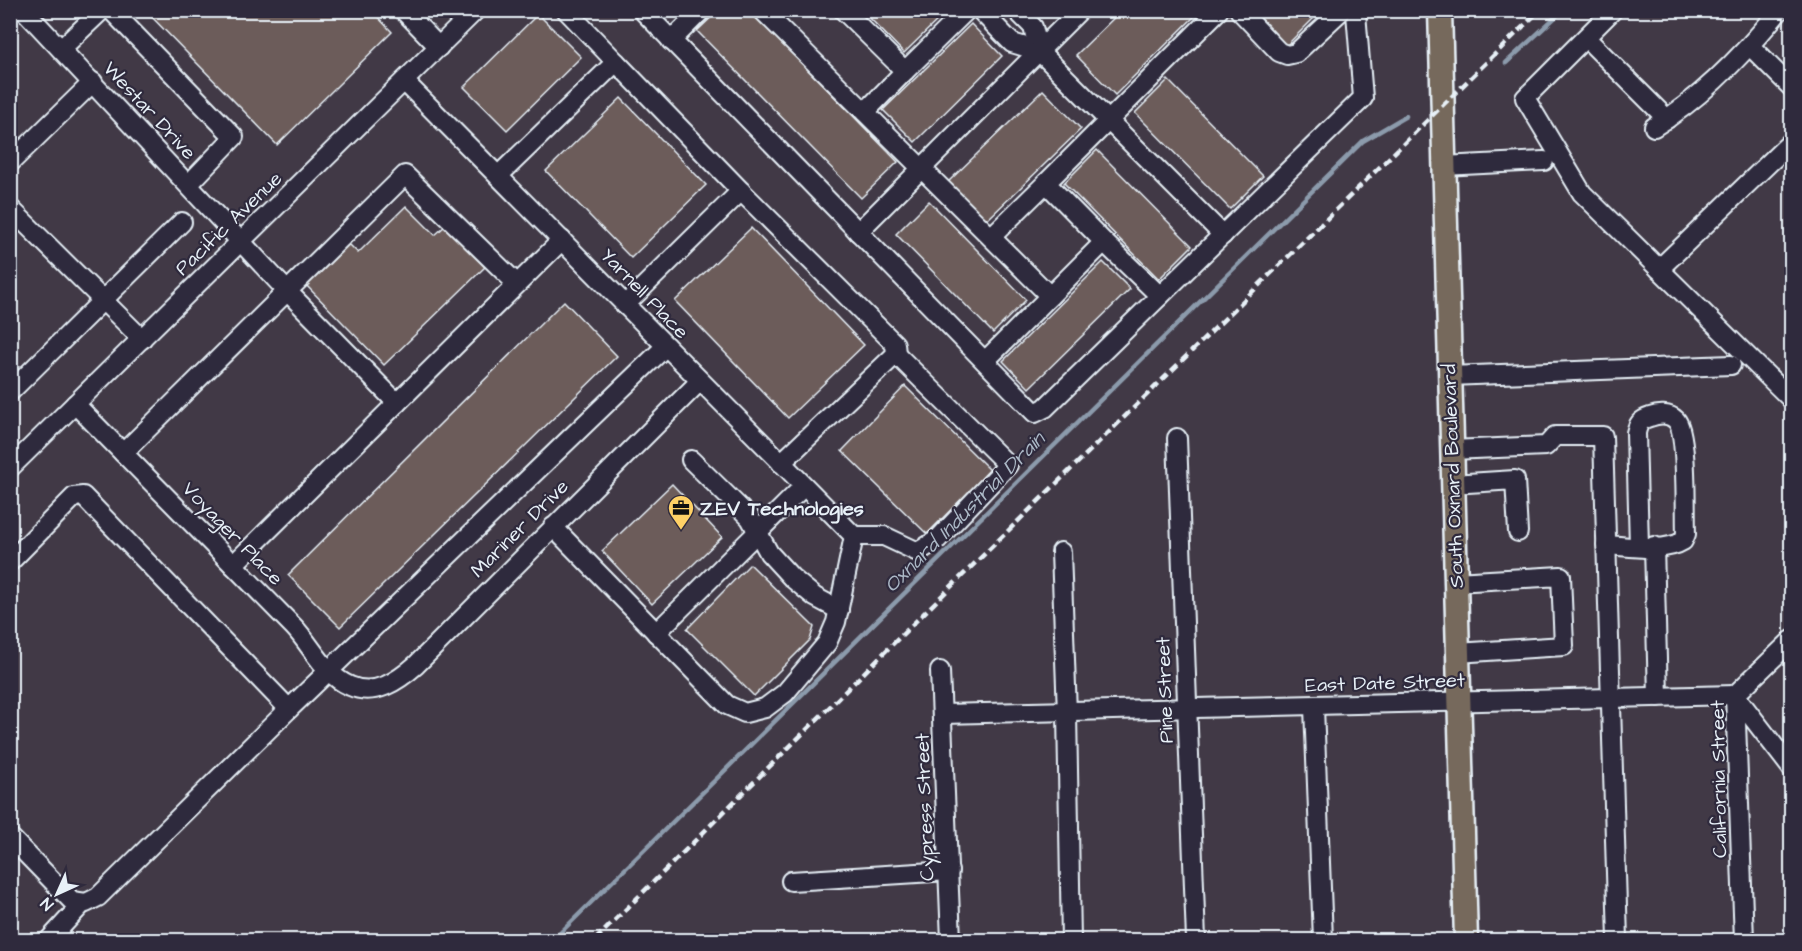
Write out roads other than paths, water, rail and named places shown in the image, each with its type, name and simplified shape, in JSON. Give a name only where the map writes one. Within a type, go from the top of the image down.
[{"type":"main road","name":"South Oxnard Boulevard","points":[[1440,10],[1466,940]]},
{"type":"street","points":[[61,49],[102,10]]},
{"type":"street","points":[[111,10],[234,137],[189,184]]},
{"type":"street","points":[[403,10],[439,47]]},
{"type":"street","points":[[553,527],[727,705],[745,713],[765,708],[785,693],[814,662],[827,643],[838,610],[854,536],[884,536],[918,552],[938,539],[1008,465],[896,354],[895,344],[566,10]]},
{"type":"street","points":[[642,10],[1035,413],[1045,408],[1363,98],[1354,10]]},
{"type":"street","points":[[671,41],[702,10]]},
{"type":"street","points":[[762,10],[1050,296]]},
{"type":"street","points":[[843,10],[905,71]]},
{"type":"street","points":[[865,112],[966,10]]},
{"type":"street","points":[[980,10],[1012,43],[1040,51]]},
{"type":"street","points":[[1016,10],[1033,27],[1040,51],[1223,235]]},
{"type":"street","points":[[858,232],[1080,10]]},
{"type":"street","points":[[991,237],[1220,10]]},
{"type":"street","points":[[1239,10],[1280,52],[1287,55],[1296,53],[1341,10]]},
{"type":"street","points":[[1613,10],[1525,98],[1582,193],[1791,400]]},
{"type":"street","points":[[1586,38],[1660,123],[1750,46],[1780,10]]},
{"type":"street","name":"Westar Drive","points":[[24,11],[189,184],[287,291],[397,403]]},
{"type":"street","name":"Pacific Avenue","points":[[10,468],[476,11]]},
{"type":"street","points":[[1750,46],[1791,88]]},
{"type":"street","points":[[498,176],[616,62]]},
{"type":"street","name":"Yarnell Place","points":[[404,81],[854,536]]},
{"type":"street","points":[[10,163],[93,82]]},
{"type":"street","points":[[1659,269],[1791,141]]},
{"type":"street","points":[[1443,166],[1544,161]]},
{"type":"street","points":[[123,453],[405,175],[517,284]]},
{"type":"street","points":[[1046,183],[1160,296]]},
{"type":"street","points":[[625,305],[741,190]]},
{"type":"street","points":[[10,208],[142,339]]},
{"type":"street","points":[[10,392],[182,222]]},
{"type":"street","points":[[233,565],[562,240]]},
{"type":"street","points":[[985,361],[1104,242]]},
{"type":"street","points":[[49,940],[83,903],[98,897],[666,346]]},
{"type":"street","points":[[781,463],[896,354]]},
{"type":"street","points":[[1449,376],[1731,366]]},
{"type":"street","name":"Mariner Drive","points":[[361,688],[372,689],[402,677],[700,381]]},
{"type":"street","name":"Voyager Place","points":[[75,404],[299,632],[330,671],[350,686],[361,688]]},
{"type":"street","points":[[1606,545],[1646,546],[1678,544],[1686,534],[1683,436],[1675,419],[1666,415],[1644,419],[1638,424],[1636,433],[1646,546],[1658,698]]},
{"type":"street","points":[[1451,450],[1546,446],[1555,436],[1603,436],[1618,940]]},
{"type":"street","name":"Pine Street","points":[[1177,438],[1196,940]]},
{"type":"street","points":[[691,460],[750,518],[769,553],[792,578],[815,597],[838,610]]},
{"type":"street","points":[[1452,484],[1515,480],[1518,532]]},
{"type":"street","points":[[656,633],[804,486]]},
{"type":"street","points":[[10,562],[74,497],[82,496],[290,709]]},
{"type":"street","points":[[1061,552],[1067,713],[1071,940]]},
{"type":"street","points":[[1455,582],[1561,576],[1564,646],[1457,653]]},
{"type":"street","name":"California Street","points":[[1744,940],[1736,695],[1791,640]]},
{"type":"street","name":"Cypress Street","points":[[940,671],[951,940]]},
{"type":"street","points":[[1736,695],[1791,769]]},
{"type":"street","name":"East Date Street","points":[[943,714],[1067,713],[1736,695]]},
{"type":"street","points":[[1314,706],[1323,940]]},
{"type":"street","points":[[10,837],[72,901],[83,903]]},
{"type":"street","points":[[791,881],[949,871]]},
{"type":"waterway","name":"Oxnard Industrial Drain","points":[[1506,63],[1563,10]]},
{"type":"waterway","name":"Oxnard Industrial Drain","points":[[553,940],[1363,141],[1406,116]]},
{"type":"railway","points":[[595,940],[916,621],[1540,10]]},
{"type":"place","name":"ZEV Technologies","points":[[681,531]]}]
